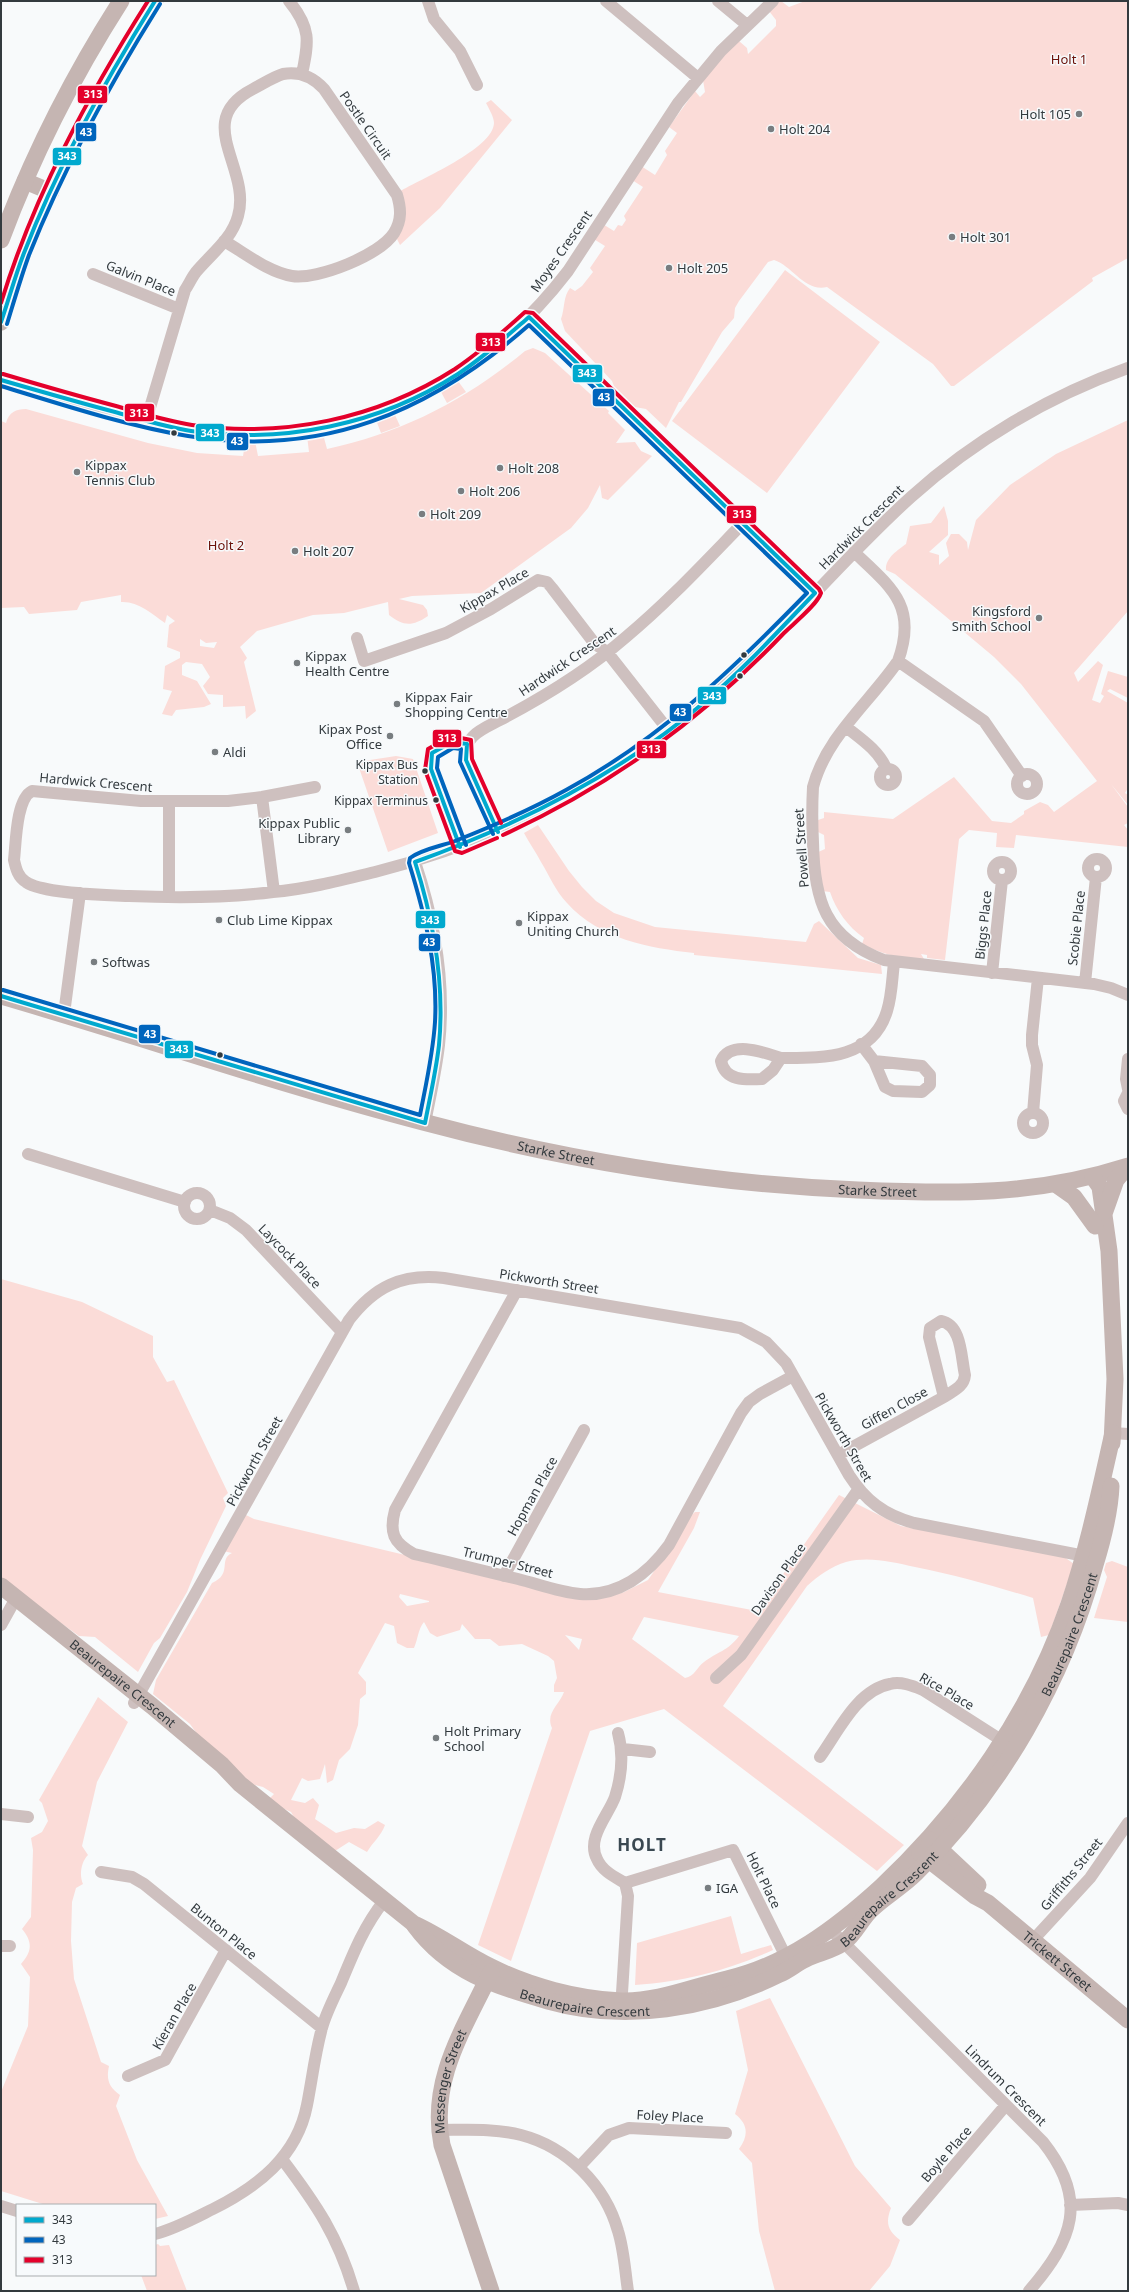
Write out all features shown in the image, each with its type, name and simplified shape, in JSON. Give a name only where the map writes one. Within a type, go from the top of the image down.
[{"type":"street","points":[[1,240],[25,181],[54,120],[121,1]]},
{"type":"street","points":[[1,322],[24,252],[51,192],[96,100],[155,1]]},
{"type":"street","points":[[146,421],[179,308],[186,290],[195,273],[233,230],[238,217],[241,195],[224,130],[227,112],[238,98],[269,80],[288,73],[302,74],[307,51],[307,35],[303,20],[289,1]]},
{"type":"street","points":[[428,1],[434,19],[460,51],[477,85]]},
{"type":"street","points":[[606,1],[698,78]]},
{"type":"street","points":[[718,1],[747,25]]},
{"type":"street","name":"Moyes Crescent","points":[[1,380],[146,421],[191,430],[234,435],[293,433],[349,423],[402,405],[444,384],[485,357],[529,317],[568,271],[664,123],[698,78],[747,25],[773,1]]},
{"type":"street","name":"Postle Circuit","points":[[224,241],[277,272],[302,277],[317,275],[348,264],[387,240],[394,233],[401,211],[394,190],[324,89],[314,80],[302,74]]},
{"type":"street","points":[[25,181],[51,192]]},
{"type":"street","name":"Galvin Place","points":[[93,274],[179,308]]},
{"type":"street","points":[[529,317],[815,593]]},
{"type":"street","name":"Hardwick Crescent","points":[[315,786],[262,797],[228,801],[169,802],[99,797],[41,790],[32,791],[26,796],[20,813],[14,860],[19,874],[26,882],[35,886],[80,893],[169,897],[274,892],[335,882],[415,862],[498,832],[554,805],[592,783],[627,762],[669,731],[744,666],[854,552],[911,496],[981,442],[1052,400],[1128,368]]},
{"type":"street","name":"Hardwick Crescent","points":[[498,832],[466,760],[466,750],[469,740],[478,731],[553,690],[607,652],[660,608],[743,523]]},
{"type":"street","name":"Powell Street","points":[[854,552],[895,594],[903,609],[906,625],[905,643],[898,661],[822,760],[813,787],[812,817],[815,884],[826,914],[841,934],[866,953],[894,962],[1085,983],[1107,987],[1128,995]]},
{"type":"street","name":"Kippax Place","points":[[357,638],[364,661],[446,633],[491,609],[538,580],[547,582],[595,644],[607,652],[669,731]]},
{"type":"street","points":[[898,661],[984,721],[1022,776]]},
{"type":"street","points":[[846,727],[878,753],[886,768]]},
{"type":"street","points":[[262,797],[274,892]]},
{"type":"street","name":"Hardwick Crescent","points":[[169,802],[169,897]]},
{"type":"street","points":[[415,862],[434,929],[441,981],[439,1045],[425,1123]]},
{"type":"street","name":"Scobie Place","points":[[1085,983],[1096,877]]},
{"type":"street","name":"Biggs Place","points":[[992,973],[1002,880]]},
{"type":"street","points":[[64,1014],[80,893]]},
{"type":"street","points":[[781,1058],[829,1057],[846,1053],[861,1044],[877,1030],[887,1012],[894,962]]},
{"type":"street","points":[[1033,1113],[1038,1070],[1032,1035],[1038,978]]},
{"type":"street","name":"Starke Street","points":[[1,996],[357,1104],[425,1123],[532,1148],[626,1166],[814,1188],[986,1192],[1057,1185],[1093,1177],[1127,1166]]},
{"type":"street","points":[[861,1044],[874,1061]]},
{"type":"street","points":[[1128,1059],[1126,1079],[1128,1089]]},
{"type":"street","points":[[1128,1093],[1124,1101],[1128,1109]]},
{"type":"street","points":[[28,1154],[185,1202]]},
{"type":"street","points":[[1105,1211],[1116,1180],[1127,1166]]},
{"type":"street","name":"Beaurepaire Crescent","points":[[1,1586],[10,1601],[136,1699],[219,1768],[414,1924],[428,1944],[443,1956],[560,2004],[622,2006],[687,1991],[762,1969],[806,1959],[844,1942],[870,1910],[915,1874],[928,1849],[968,1791],[1009,1745],[1042,1668],[1075,1608],[1110,1498],[1120,1434],[1115,1379],[1114,1329],[1109,1278],[1109,1251],[1105,1211],[1100,1187],[1093,1177]]},
{"type":"street","name":"Beaurepaire Crescent","points":[[1093,1177],[1090,1193],[1095,1226],[1099,1249],[1109,1278]]},
{"type":"street","points":[[1057,1185],[1074,1197],[1095,1226]]},
{"type":"street","points":[[201,1194],[209,1200],[210,1210],[203,1218],[193,1218],[186,1212],[185,1202],[191,1195],[201,1194]]},
{"type":"street","name":"Laycock Place","points":[[210,1210],[230,1218],[246,1230],[342,1332]]},
{"type":"street","name":"Pickworth Street","points":[[136,1699],[342,1332],[367,1298],[382,1288],[409,1278],[431,1276],[740,1328],[766,1342],[786,1363],[858,1490],[877,1507],[900,1519],[1090,1557]]},
{"type":"street","name":"Trumper Street","points":[[517,1290],[396,1510],[392,1524],[395,1538],[403,1548],[414,1554],[580,1594],[610,1591],[638,1577],[655,1564],[668,1545],[741,1413],[749,1402],[793,1376]]},
{"type":"street","name":"Giffen Close","points":[[838,1455],[944,1396],[961,1386],[965,1381],[965,1375],[954,1329],[946,1322],[941,1321],[930,1328],[929,1337],[944,1396]]},
{"type":"street","name":"Hopman Place","points":[[504,1576],[584,1430]]},
{"type":"street","name":"Davison Place","points":[[716,1678],[742,1655],[858,1490]]},
{"type":"street","points":[[1,1625],[10,1601]]},
{"type":"street","name":"Rice Place","points":[[820,1758],[859,1702],[874,1689],[891,1683],[908,1684],[923,1690],[1009,1745]]},
{"type":"street","points":[[618,1733],[623,1749],[622,1765],[615,1795],[595,1837],[593,1845],[596,1859],[600,1866],[625,1883],[628,1896],[622,2006]]},
{"type":"street","points":[[623,1749],[650,1752]]},
{"type":"street","points":[[1,1814],[28,1817]]},
{"type":"street","name":"Griffiths Street","points":[[1033,1940],[1090,1878],[1128,1823]]},
{"type":"street","name":"Beaurepaire Crescent","points":[[789,1963],[874,1893],[906,1864],[928,1849]]},
{"type":"street","name":"Trickett Street","points":[[928,1849],[981,1888],[988,1903],[1128,2020]]},
{"type":"street","name":"Holt Place","points":[[625,1883],[733,1850],[789,1963]]},
{"type":"street","name":"Bunton Place","points":[[101,1872],[132,1877],[144,1884],[322,2028]]},
{"type":"street","points":[[156,2234],[191,2220],[238,2196],[270,2173],[282,2159],[302,2124],[322,2028],[361,1937],[371,1917],[384,1901]]},
{"type":"street","name":"Lindrum Crescent","points":[[830,1929],[1043,2142],[1056,2159],[1067,2185],[1070,2205],[1068,2227],[1061,2248],[1048,2268],[1029,2291]]},
{"type":"street","name":"Kieran Place","points":[[128,2076],[165,2060],[226,1950]]},
{"type":"street","name":"Messenger Street","points":[[490,1975],[453,2051],[443,2078],[439,2104],[439,2130],[446,2160],[491,2291]]},
{"type":"street","name":"Boyle Place","points":[[908,2220],[1006,2105]]},
{"type":"street","name":"Foley Place","points":[[579,2167],[609,2135],[629,2128],[726,2133]]},
{"type":"street","points":[[439,2130],[480,2130],[521,2135],[553,2148],[579,2167],[598,2188],[619,2231],[628,2291]]},
{"type":"street","points":[[282,2159],[316,2204],[334,2234],[347,2266],[354,2291]]},
{"type":"street","points":[[1070,2205],[1118,2203],[1128,2205]]},
{"type":"street","points":[[1,2206],[16,2211]]},
{"type":"green space","name":"Holt 1","points":[[777,1],[781,1],[789,7],[805,1],[1128,1],[1128,258],[1092,278],[1093,281],[954,386],[951,386],[933,364],[827,287],[819,288],[812,286],[799,278],[781,263],[774,260],[768,262],[739,301],[735,308],[734,318],[722,332],[681,402],[679,402],[666,428],[646,409],[635,407],[614,386],[612,381],[565,331],[561,319],[565,299],[570,288],[575,291],[582,286],[593,272],[590,268],[605,246],[592,238],[601,223],[614,231],[618,225],[622,226],[626,220],[624,216],[643,187],[632,180],[641,166],[655,175],[667,155],[665,151],[677,133],[669,127],[695,91],[700,97],[705,92],[703,80],[715,64],[739,41],[747,48],[748,54],[776,26],[776,20],[769,11]]},
{"type":"green space","points":[[491,100],[512,120],[440,208],[400,245],[396,237],[399,192],[454,162],[482,143],[490,133],[494,123],[486,103]]},
{"type":"green space","points":[[785,270],[880,342],[767,493],[672,421]]},
{"type":"green space","name":"Holt 2","points":[[533,348],[545,353],[609,411],[608,413],[625,430],[616,443],[635,442],[641,451],[652,456],[608,500],[602,498],[600,485],[588,508],[571,528],[481,593],[412,596],[399,599],[423,605],[427,610],[428,616],[422,620],[408,624],[394,619],[389,615],[388,602],[344,613],[313,615],[257,631],[240,647],[247,658],[244,662],[256,711],[246,719],[245,706],[223,707],[223,695],[208,694],[203,686],[210,677],[202,664],[186,662],[182,665],[182,675],[197,681],[211,704],[204,707],[176,710],[172,716],[162,714],[172,691],[163,689],[165,666],[180,658],[180,652],[167,647],[169,625],[175,621],[167,615],[165,623],[133,603],[121,602],[121,595],[81,602],[77,610],[29,614],[24,607],[1,608],[1,421],[6,423],[7,419],[13,412],[26,409],[148,443],[197,453],[243,456],[245,444],[255,441],[258,456],[309,452],[307,436],[323,434],[327,449],[381,434],[407,424],[480,385],[525,351]],"holes":[[[200,639],[206,643],[217,642],[214,648],[200,646]]]},
{"type":"green space","points":[[458,381],[466,392],[447,403],[441,392]]},
{"type":"green space","points":[[395,415],[400,426],[381,433],[376,420]]},
{"type":"green space","name":"Kingsford Smith School","points":[[1128,420],[1128,611],[1074,673],[1078,682],[1098,661],[1103,665],[1092,700],[1100,703],[1104,696],[1101,694],[1108,671],[1128,677],[1128,698],[1110,689],[1107,691],[1128,703],[1128,788],[1125,793],[1128,795],[1128,805],[1111,784],[1128,807],[1128,823],[1124,825],[1128,830],[1128,847],[1016,835],[1014,848],[996,847],[997,833],[969,830],[959,839],[945,960],[927,958],[927,955],[921,954],[924,959],[900,957],[877,951],[862,944],[864,938],[858,934],[843,918],[830,892],[822,891],[816,853],[825,849],[824,835],[816,831],[815,821],[824,818],[824,812],[893,819],[954,777],[992,821],[1011,823],[1024,814],[1024,811],[1040,802],[1048,805],[1054,812],[1097,781],[1021,684],[994,657],[895,574],[886,570],[886,566],[890,558],[906,544],[910,526],[931,523],[944,506],[948,521],[948,535],[929,552],[939,555],[939,565],[949,556],[946,543],[951,534],[959,534],[967,542],[968,550],[976,520],[1010,485],[1056,454]]},
{"type":"green space","points":[[396,756],[413,759],[438,833],[388,852],[357,762]]},
{"type":"green space","points":[[538,825],[569,871],[582,887],[596,901],[614,913],[655,927],[806,942],[814,924],[819,921],[858,958],[881,965],[882,974],[694,955],[694,953],[660,948],[626,940],[609,933],[580,915],[559,894],[524,833]]},
{"type":"green space","points":[[1,1279],[82,1302],[153,1336],[153,1357],[167,1382],[174,1380],[228,1493],[223,1498],[226,1506],[200,1560],[187,1592],[160,1638],[154,1643],[138,1672],[95,1637],[79,1636],[1,1580]]},
{"type":"green space","points":[[839,1495],[901,1526],[1063,1556],[1074,1564],[1049,1635],[1041,1637],[1033,1598],[960,1577],[889,1562],[855,1560],[836,1566],[825,1572],[807,1586],[723,1706],[904,1845],[877,1871],[664,1709],[590,1731],[511,1961],[478,1945],[552,1728],[550,1718],[564,1692],[554,1692],[554,1685],[557,1678],[554,1661],[548,1656],[522,1644],[499,1646],[490,1639],[475,1639],[462,1624],[460,1630],[437,1637],[430,1633],[424,1622],[420,1628],[414,1648],[407,1648],[397,1643],[394,1626],[385,1623],[358,1673],[366,1682],[366,1694],[360,1699],[358,1725],[350,1749],[339,1760],[333,1780],[327,1783],[325,1764],[320,1779],[308,1781],[302,1778],[291,1800],[305,1803],[313,1798],[319,1805],[315,1819],[336,1833],[354,1828],[365,1829],[378,1821],[385,1825],[367,1852],[349,1842],[335,1851],[295,1819],[291,1812],[267,1801],[274,1794],[263,1787],[251,1784],[200,1738],[190,1724],[153,1694],[156,1680],[212,1583],[222,1575],[226,1559],[232,1553],[223,1551],[244,1514],[254,1519],[586,1598],[622,1593],[648,1580],[668,1551],[684,1522],[695,1512],[700,1512],[694,1528],[658,1592],[757,1611]],"holes":[[[400,1594],[429,1601],[429,1602],[407,1606],[399,1597]],[[644,1617],[739,1636],[731,1645],[704,1662],[693,1674],[685,1678],[632,1639]],[[565,1635],[582,1639],[579,1650]]]},
{"type":"green space","points":[[1112,1561],[1128,1567],[1128,1622],[1094,1618],[1107,1577],[1104,1570],[1106,1563]]},
{"type":"green space","points":[[98,1697],[128,1722],[97,1782],[82,1846],[88,1855],[81,1869],[83,1884],[76,1888],[72,1902],[71,1941],[74,1979],[101,2062],[109,2066],[109,2083],[120,2095],[116,2106],[137,2160],[168,2216],[156,2219],[156,2204],[43,2204],[1,2191],[1,2092],[28,2026],[30,1977],[21,1964],[25,1960],[30,1947],[28,1938],[22,1929],[31,1917],[33,1850],[31,1838],[42,1832],[48,1821],[42,1803],[39,1800]]},
{"type":"green space","points":[[731,1916],[741,1954],[771,1945],[773,1950],[739,1964],[706,1974],[671,1981],[635,1985],[637,1943]]},
{"type":"green space","points":[[770,1998],[855,2166],[891,2208],[888,2218],[890,2230],[900,2240],[890,2266],[869,2291],[775,2291],[759,2231],[752,2163],[739,2149],[746,2134],[746,2130],[743,2122],[735,2114],[748,2070],[736,2011]]},
{"type":"green space","points":[[158,2244],[160,2246],[169,2245],[187,2291],[147,2291],[141,2276],[156,2276],[156,2245]]},
{"type":"transit line","name":"313","points":[[1,303],[29,224],[64,147],[104,73],[148,1]]},
{"type":"transit line","name":"343","points":[[1,322],[18,270],[37,220],[67,156],[118,62],[155,1]]},
{"type":"transit line","name":"43","points":[[7,324],[29,255],[57,190],[106,95],[160,4]]},
{"type":"transit line","name":"313","points":[[3,374],[144,414],[192,425],[261,429],[295,426],[328,421],[362,412],[394,401],[455,369],[473,356],[525,312],[533,313],[819,589],[821,593],[810,609],[753,665],[687,722],[653,748],[581,795],[543,816],[503,835]]},
{"type":"transit line","name":"343","points":[[1,380],[153,423],[191,431],[261,435],[296,432],[363,418],[428,392],[477,361],[529,317],[815,593],[762,648],[707,700],[674,727],[640,751],[605,774],[531,814],[415,862],[433,930],[439,975],[440,998],[439,1045],[425,1123],[1,996]]},
{"type":"transit line","name":"43","points":[[1,386],[94,414],[165,432],[237,441],[284,440],[329,433],[372,421],[413,404],[453,382],[491,356],[529,325],[807,593],[723,676],[664,726],[633,749],[566,790],[539,804],[483,830],[426,850],[410,858],[409,863],[429,941],[435,1002],[433,1046],[420,1115],[3,990]]},
{"type":"transit line","name":"313","points":[[497,838],[462,853],[455,851],[425,770],[428,749],[451,736],[471,740],[472,759],[501,823]]},
{"type":"transit line","name":"343","points":[[460,847],[431,769],[432,753],[452,742],[467,744],[466,760],[498,832]]},
{"type":"transit line","name":"43","points":[[466,845],[437,768],[438,757],[453,748],[461,749],[460,762],[493,834]]},
{"type":"place","name":"Holt 105","points":[[1079,114]]},
{"type":"place","name":"Holt 204","points":[[771,129]]},
{"type":"place","name":"Holt 301","points":[[952,237]]},
{"type":"place","name":"Holt 205","points":[[669,268]]},
{"type":"place","name":"Holt 208","points":[[500,468]]},
{"type":"place","name":"Kippax Tennis Club","points":[[77,472]]},
{"type":"place","name":"Holt 206","points":[[461,491]]},
{"type":"place","name":"Holt 209","points":[[422,514]]},
{"type":"place","name":"Holt 207","points":[[295,551]]},
{"type":"place","name":"Kingsford Smith School","points":[[1039,618]]},
{"type":"place","name":"Kippax Health Centre","points":[[297,663]]},
{"type":"place","name":"Kippax Fair Shopping Centre","points":[[397,704]]},
{"type":"place","name":"Kipax Post Office","points":[[390,736]]},
{"type":"place","name":"Aldi","points":[[215,752]]},
{"type":"place","name":"Kippax Bus Station","points":[[425,771]]},
{"type":"place","name":"Kippax Terminus","points":[[436,800]]},
{"type":"place","name":"Kippax Public Library","points":[[348,830]]},
{"type":"place","name":"Club Lime Kippax","points":[[219,920]]},
{"type":"place","name":"Kippax Uniting Church","points":[[519,923]]},
{"type":"place","name":"Softwas","points":[[94,962]]},
{"type":"place","name":"Holt Primary School","points":[[436,1738]]},
{"type":"place","name":"IGA","points":[[708,1888]]},
{"type":"district","name":"HOLT","points":[[642,1845]]}]
